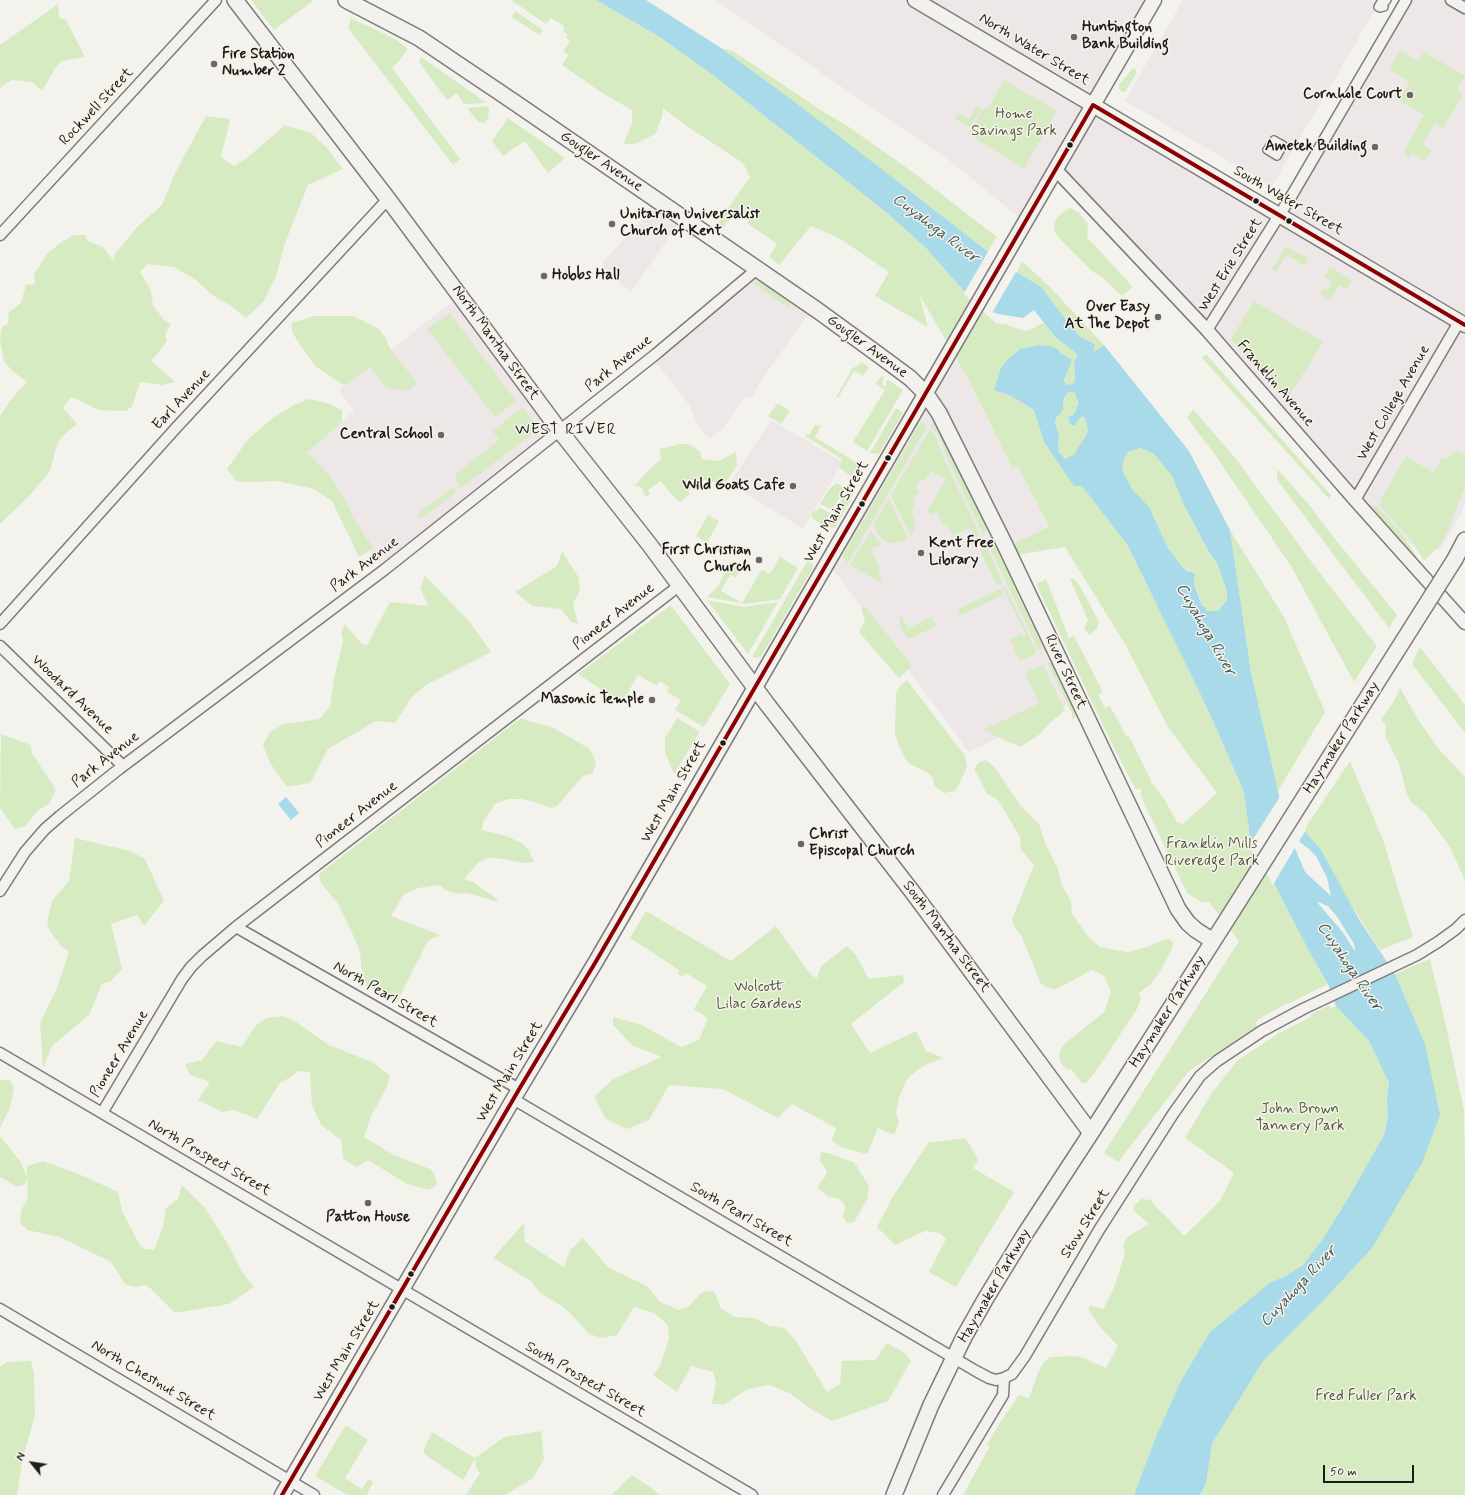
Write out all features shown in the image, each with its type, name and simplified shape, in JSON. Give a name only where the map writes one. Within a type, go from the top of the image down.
[{"type":"main road","name":"North Mantua Street","points":[[235,0],[388,199],[560,431],[680,585],[754,686]]},
{"type":"main road","name":"Gougler Avenue","points":[[346,0],[419,38],[757,269],[883,358],[910,378],[926,394]]},
{"type":"main road","name":"North Water Street","points":[[915,0],[1093,105]]},
{"type":"main road","name":"West Main Street","points":[[282,1495],[516,1094],[595,963],[754,686],[926,394],[1154,0]]},
{"type":"main road","name":"South Water Street","points":[[1093,105],[1462,323]]},
{"type":"main road","name":"River Street","points":[[926,394],[939,413],[1005,545],[1178,909],[1192,926],[1213,941]]},
{"type":"main road","name":"Haymaker Parkway","points":[[894,1495],[931,1405],[986,1298],[1021,1240],[1091,1133],[1455,559],[1465,540]]},
{"type":"main road","name":"South Mantua Street","points":[[754,686],[916,896],[1091,1133]]},
{"type":"street","name":"Rockwell Street","points":[[0,235],[216,0]]},
{"type":"street","points":[[1382,0],[1378,7],[1380,8],[1384,7],[1383,5],[1387,0]]},
{"type":"street","name":"West Erie Street","points":[[1207,330],[1292,196],[1406,0]]},
{"type":"street","points":[[1451,0],[1465,8]]},
{"type":"street","name":"Franklin Avenue","points":[[1056,170],[1207,330],[1355,500],[1465,623]]},
{"type":"street","name":"Earl Avenue","points":[[0,624],[184,419],[388,199]]},
{"type":"street","name":"Park Avenue","points":[[0,891],[24,852],[45,829],[123,766],[384,570],[656,354],[757,269]]},
{"type":"street","name":"West College Avenue","points":[[1355,500],[1462,323]]},
{"type":"street","name":"Pioneer Avenue","points":[[102,1113],[182,978],[202,956],[236,927],[680,585]]},
{"type":"street","name":"Woodard Avenue","points":[[0,646],[123,766]]},
{"type":"street","name":"Stow Street","points":[[1004,1378],[1012,1374],[1026,1356],[1099,1230],[1173,1114],[1200,1076],[1217,1062],[1262,1031],[1303,1009],[1396,965],[1438,942],[1465,920]]},
{"type":"street","name":"North Pearl Street","points":[[236,927],[516,1094]]},
{"type":"street","name":"North Prospect Street","points":[[0,1053],[403,1290]]},
{"type":"street","name":"South Pearl Street","points":[[516,1094],[954,1358],[989,1378],[996,1380],[1004,1378]]},
{"type":"street","name":"South Prospect Street","points":[[403,1290],[752,1495]]},
{"type":"street","name":"North Chestnut Street","points":[[0,1309],[314,1495]]},
{"type":"street","points":[[943,1495],[1002,1395],[1004,1378]]},
{"type":"shaded area","points":[[715,0],[1154,0],[1025,222],[950,161]]},
{"type":"shaded area","points":[[1183,0],[1390,0],[1379,10],[1375,10],[1272,186],[1125,101]]},
{"type":"shaded area","points":[[1406,0],[1465,0],[1465,503],[1458,520],[1440,549],[1424,555],[1355,500],[1355,494],[1212,336],[1213,322]]},
{"type":"shaded area","points":[[1094,107],[1277,215],[1207,328],[1058,170]]},
{"type":"shaded area","points":[[653,201],[681,220],[631,292],[606,273],[602,263],[636,226]]},
{"type":"shaded area","points":[[758,272],[814,310],[804,320],[759,384],[751,399],[745,397],[721,431],[717,432],[710,439],[703,433],[696,422],[690,406],[654,360]]},
{"type":"shaded area","name":"Central School","points":[[460,296],[560,431],[384,570],[305,455],[354,411],[339,390]]},
{"type":"shaded area","points":[[952,348],[1012,468],[1018,466],[1049,528],[1018,557],[1085,697],[969,752],[828,562]]},
{"type":"shaded area","points":[[771,420],[843,462],[803,529],[730,483]]},
{"type":"green space","points":[[251,0],[314,0],[274,30]]},
{"type":"green space","name":"Franklin Mills Riveredge Park","points":[[511,0],[596,0],[658,36],[713,75],[887,213],[926,248],[977,306],[997,324],[1005,324],[1024,331],[1030,330],[1043,323],[1055,337],[1077,354],[1074,361],[1075,380],[1074,383],[1068,385],[1064,380],[1066,375],[1059,352],[1060,350],[1050,346],[1039,345],[1020,349],[1015,353],[999,392],[1011,396],[1034,410],[1044,442],[1074,485],[1082,486],[1128,546],[1209,712],[1244,792],[1251,847],[1258,854],[1328,984],[1288,1004],[1287,1003],[1257,1020],[1256,1027],[1189,1071],[1118,1162],[1104,1153],[1239,941],[1209,902],[1201,902],[1187,893],[1144,803],[1141,796],[1141,788],[1136,790],[1112,744],[1036,584],[1046,579],[1069,638],[1074,636],[1103,692],[1098,695],[1105,708],[1110,706],[1127,737],[1129,736],[1151,780],[1150,781],[1163,797],[1177,822],[1183,824],[1217,793],[1168,727],[1125,644],[1065,547],[1022,554],[1018,556],[1014,548],[1017,542],[1049,527],[1018,466],[1012,469],[967,377],[919,294],[928,327],[875,296],[889,272],[839,238],[811,226],[779,265],[769,257],[777,244],[747,223],[749,221],[738,213],[736,216],[733,214],[724,227],[718,223],[750,177],[743,163],[685,125],[663,108],[662,117],[655,134],[635,144],[623,144],[632,124],[632,110],[602,93],[562,65],[569,55],[563,51],[570,41],[566,38],[568,35],[564,32],[564,26],[551,18],[546,24]]},
{"type":"green space","points":[[58,4],[59,18],[66,20],[85,57],[61,61],[42,91],[32,82],[12,80],[0,89],[0,45]]},
{"type":"green space","points":[[515,11],[543,30],[539,35],[512,17]]},
{"type":"green space","points":[[351,18],[395,39],[408,49],[392,68],[460,159],[453,165],[348,28]]},
{"type":"green space","points":[[721,48],[733,51],[825,113],[846,125],[914,173],[997,237],[988,251]]},
{"type":"green space","points":[[1400,51],[1418,61],[1425,51],[1428,52],[1427,54],[1465,76],[1458,88],[1462,94],[1460,99],[1443,128],[1435,123],[1422,144],[1431,150],[1425,161],[1412,153],[1410,157],[1405,154],[1406,152],[1404,151],[1424,115],[1398,100],[1410,82],[1389,70]]},
{"type":"green space","points":[[421,57],[487,103],[464,104],[457,93],[447,100],[422,66],[419,61]]},
{"type":"green space","points":[[1133,68],[1136,69],[1136,74],[1125,92],[1122,92],[1119,89],[1119,85]]},
{"type":"green space","name":"Home Savings Park","points":[[1004,80],[1057,111],[1024,169],[968,134],[982,110],[988,108]]},
{"type":"green space","points":[[486,106],[489,108],[488,120],[486,120],[485,123],[478,122],[467,108]]},
{"type":"green space","points":[[977,106],[981,109],[970,127],[955,119],[958,113],[969,119]]},
{"type":"green space","points":[[206,116],[230,119],[221,157],[234,166],[248,157],[285,125],[311,133],[328,149],[343,169],[308,185],[285,243],[276,276],[264,301],[246,318],[234,308],[211,294],[196,280],[174,267],[148,264],[140,272],[151,290],[153,305],[164,320],[171,324],[165,334],[167,340],[151,361],[175,382],[162,385],[140,382],[132,407],[125,411],[99,410],[72,397],[68,400],[63,408],[77,424],[59,441],[50,471],[30,495],[0,524],[0,416],[12,398],[27,382],[4,362],[0,340],[2,327],[8,323],[9,312],[21,303],[26,285],[35,284],[34,274],[48,253],[60,243],[74,235],[85,235],[88,241],[103,247],[114,261],[114,255],[138,226],[162,205],[175,173]]},
{"type":"green space","points":[[508,118],[565,158],[548,173],[525,141],[503,156],[492,141]]},
{"type":"green space","points":[[1071,208],[1079,213],[1088,224],[1087,237],[1133,287],[1122,296],[1100,275],[1093,272],[1055,232],[1054,225],[1057,218],[1063,212]]},
{"type":"green space","points":[[1286,247],[1309,258],[1305,266],[1286,255],[1276,272],[1272,269]]},
{"type":"green space","points":[[1022,261],[1049,286],[1104,345],[1093,352],[1088,341],[1080,337],[1017,272]]},
{"type":"green space","points":[[1330,267],[1352,280],[1346,290],[1339,285],[1331,300],[1320,294],[1323,289],[1327,291],[1332,282],[1323,276]]},
{"type":"green space","points":[[761,282],[790,302],[790,309],[753,283]]},
{"type":"green space","points":[[1254,301],[1323,342],[1286,401],[1231,339]]},
{"type":"green space","points":[[450,313],[516,401],[495,417],[427,329]]},
{"type":"green space","points":[[314,316],[353,316],[379,329],[385,337],[391,350],[417,383],[408,391],[386,387],[370,367],[345,386],[315,366],[293,334],[291,323]]},
{"type":"green space","points":[[1206,354],[1331,495],[1329,499],[1202,358]]},
{"type":"green space","points":[[862,362],[869,367],[863,376],[854,371],[838,398],[836,397],[852,369]]},
{"type":"green space","points":[[881,376],[884,377],[882,382],[884,386],[886,387],[886,381],[888,380],[903,390],[867,451],[853,442],[885,390],[876,384]]},
{"type":"green space","points":[[1068,392],[1075,393],[1077,398],[1077,407],[1073,415],[1074,425],[1081,417],[1084,417],[1088,430],[1075,454],[1065,459],[1058,451],[1059,436],[1055,422],[1064,404],[1065,395]]},
{"type":"green space","points":[[309,399],[327,403],[342,410],[342,422],[307,453],[328,473],[347,504],[353,518],[373,549],[359,557],[332,501],[314,489],[277,481],[236,481],[227,469],[248,439],[273,418],[292,406]]},
{"type":"green space","points":[[778,403],[790,411],[781,424],[768,416]]},
{"type":"green space","points":[[523,407],[538,427],[535,432],[461,488],[455,480],[457,478],[455,474],[499,440],[493,431]]},
{"type":"green space","points":[[896,408],[903,413],[879,454],[870,453]]},
{"type":"green space","points":[[1193,409],[1236,459],[1319,572],[1377,646],[1354,682],[1291,566],[1213,452],[1187,418]]},
{"type":"green space","points":[[921,421],[927,427],[848,563],[842,557]]},
{"type":"green space","points":[[933,423],[944,441],[987,529],[983,534],[947,458],[939,436],[931,426]]},
{"type":"green space","points":[[815,425],[821,426],[815,437],[859,464],[851,476],[839,468],[842,459],[806,437],[806,434],[809,435]]},
{"type":"green space","points":[[930,429],[936,438],[945,461],[980,535],[975,536],[970,528],[953,536],[947,524],[943,526],[937,512],[930,515],[928,510],[946,480],[931,471],[924,481],[921,479],[915,489],[919,491],[913,501],[915,503],[911,510],[915,523],[914,531],[911,537],[891,495]]},
{"type":"green space","points":[[687,444],[694,447],[700,452],[702,459],[719,461],[736,452],[737,466],[724,485],[702,479],[688,491],[690,494],[680,502],[672,495],[661,481],[648,490],[650,494],[646,497],[641,487],[634,486],[661,459],[659,449]]},
{"type":"green space","points":[[1140,448],[1154,454],[1172,476],[1184,505],[1209,552],[1217,563],[1227,591],[1227,600],[1218,611],[1206,611],[1202,607],[1189,570],[1184,569],[1168,548],[1149,507],[1132,489],[1122,470],[1124,459],[1128,452]]},
{"type":"green space","points":[[1455,451],[1465,454],[1465,486],[1445,537],[1440,545],[1424,561],[1413,542],[1380,506],[1381,499],[1406,456],[1434,473],[1442,458],[1448,458]]},
{"type":"green space","points":[[1277,471],[1279,471],[1311,507],[1397,615],[1389,628],[1281,485],[1277,478]]},
{"type":"green space","points":[[837,483],[845,488],[832,510],[820,504],[829,489]]},
{"type":"green space","points":[[453,487],[457,492],[420,519],[417,514]]},
{"type":"green space","points":[[848,488],[853,495],[835,528],[826,527]]},
{"type":"green space","points":[[889,498],[908,539],[902,542],[887,542],[881,538],[876,531],[875,522]]},
{"type":"green space","points":[[1377,506],[1403,535],[1417,557],[1416,558],[1372,508]]},
{"type":"green space","points":[[819,507],[830,513],[823,525],[813,519],[811,515],[814,510],[817,511]]},
{"type":"green space","points":[[708,515],[719,521],[706,542],[696,536]]},
{"type":"green space","points":[[1230,530],[1284,617],[1325,712],[1278,791],[1251,672]]},
{"type":"green space","points":[[871,531],[878,541],[883,544],[871,549],[881,570],[878,572],[882,579],[878,581],[850,565]]},
{"type":"green space","points":[[988,544],[994,544],[1018,593],[1017,594],[1043,647],[1039,651]]},
{"type":"green space","points":[[986,546],[1003,583],[997,585],[980,551],[981,548]]},
{"type":"green space","points":[[562,551],[579,578],[580,591],[573,604],[578,624],[571,622],[561,609],[533,606],[515,592],[557,566]]},
{"type":"green space","points":[[779,556],[798,568],[780,599],[745,604],[707,597],[717,587],[733,560],[743,565],[736,578],[730,575],[721,591],[742,603],[762,569],[770,574],[779,559]]},
{"type":"green space","points":[[808,560],[814,566],[761,657],[752,657]]},
{"type":"green space","points":[[425,576],[470,622],[491,652],[426,685],[412,697],[395,723],[376,721],[328,749],[310,783],[287,787],[270,763],[263,745],[270,732],[284,724],[320,719],[330,706],[334,679],[343,642],[341,632],[345,624],[362,644],[367,645],[390,602],[428,606],[420,588]]},
{"type":"green space","points":[[1070,579],[1074,579],[1080,586],[1099,622],[1097,629],[1089,635],[1084,628],[1088,620]]},
{"type":"green space","points":[[1005,586],[1037,653],[1021,660],[1018,658],[1010,639],[1022,634],[1023,637],[1026,635],[1003,588]]},
{"type":"green space","points":[[1003,588],[1003,595],[961,615],[958,609]]},
{"type":"green space","points":[[707,600],[743,607],[778,602],[748,654]]},
{"type":"green space","points":[[671,605],[730,684],[704,727],[675,710],[681,700],[667,692],[669,687],[660,681],[657,686],[638,675],[623,701],[620,702],[578,674]]},
{"type":"green space","points":[[865,606],[912,666],[899,678],[859,632],[865,620],[861,610]]},
{"type":"green space","points":[[902,616],[908,628],[932,617],[936,626],[912,638],[908,638],[900,627],[899,617]]},
{"type":"green space","points":[[1420,647],[1465,705],[1465,733],[1412,664]]},
{"type":"green space","points":[[1047,663],[1052,663],[1077,714],[1073,720],[1071,711]]},
{"type":"green space","points":[[1043,665],[1065,710],[1039,735],[1020,747],[983,730],[1039,703],[1026,675],[1028,671]]},
{"type":"green space","points":[[907,680],[965,756],[967,767],[955,791],[944,793],[934,786],[933,778],[927,772],[908,763],[898,744],[895,734],[896,693],[900,686]]},
{"type":"green space","points":[[1400,688],[1419,721],[1438,748],[1465,777],[1465,881],[1450,847],[1426,814],[1411,802],[1406,791],[1399,764],[1385,736],[1386,726],[1381,719],[1394,701]]},
{"type":"green space","points":[[521,718],[538,724],[550,726],[590,749],[596,762],[593,773],[583,776],[556,807],[550,808],[522,799],[508,799],[495,804],[483,822],[482,830],[507,836],[521,843],[528,849],[534,862],[525,863],[490,857],[478,863],[464,879],[473,882],[495,897],[498,902],[465,893],[456,894],[439,885],[418,888],[404,894],[391,916],[440,935],[428,941],[397,1002],[367,986],[361,966],[360,952],[353,935],[338,904],[321,883],[319,874]]},
{"type":"green space","points":[[677,718],[700,732],[674,774],[665,752],[665,738]]},
{"type":"green space","points":[[1,734],[31,745],[32,753],[56,790],[49,804],[37,811],[26,826],[15,829],[0,808]]},
{"type":"green space","points":[[986,760],[996,769],[1020,805],[1039,824],[1046,845],[1058,869],[1062,885],[1071,901],[1072,914],[1089,938],[1100,947],[1127,952],[1169,939],[1173,942],[1172,949],[1159,973],[1151,984],[1139,993],[1141,998],[1137,1009],[1094,1074],[1086,1083],[1082,1083],[1072,1070],[1066,1069],[1061,1063],[1059,1056],[1062,1046],[1104,1012],[1111,992],[1104,976],[1092,970],[1056,989],[1049,988],[1041,984],[1021,935],[1015,928],[1012,919],[1034,865],[1021,850],[1020,837],[998,800],[987,794],[974,769],[978,763]]},
{"type":"green space","points":[[1350,761],[1383,840],[1413,937],[1380,950],[1304,830]]},
{"type":"green space","points":[[75,838],[130,851],[145,859],[164,901],[144,926],[137,915],[111,924],[122,969],[111,981],[102,984],[89,1015],[52,1046],[43,1068],[40,1023],[56,990],[69,952],[62,947],[50,931],[47,923],[52,901],[69,881]]},
{"type":"green space","name":"Wolcott Lilac Gardens","points":[[646,911],[731,961],[776,926],[811,975],[817,978],[821,966],[847,946],[855,954],[869,979],[903,975],[904,982],[851,1024],[870,1053],[916,1031],[926,1051],[943,1058],[923,1066],[908,1078],[899,1097],[896,1113],[899,1123],[894,1135],[878,1128],[867,1154],[844,1148],[832,1141],[836,1128],[792,1104],[778,1118],[723,1089],[669,1085],[649,1120],[627,1129],[606,1119],[594,1097],[613,1079],[662,1057],[633,1046],[613,1025],[613,1017],[642,1025],[681,1047],[699,1040],[708,1018],[694,1009],[707,986],[686,973],[683,977],[678,974],[679,970],[630,938]]},
{"type":"green space","name":"Fred Fuller Park","points":[[1430,959],[1464,1110],[1465,1495],[1200,1495],[1206,1484],[1212,1444],[1263,1361],[1319,1305],[1425,1044],[1395,974]]},
{"type":"green space","name":"John Brown Tannery Park","points":[[1329,1005],[1331,1008],[1336,1006],[1369,1041],[1389,1083],[1387,1098],[1388,1117],[1384,1135],[1324,1237],[1303,1265],[1286,1276],[1271,1282],[1155,1439],[1134,1495],[963,1495],[990,1446],[987,1445],[999,1424],[1019,1395],[1029,1398],[1038,1373],[1044,1362],[1050,1357],[1073,1356],[1081,1357],[1106,1368],[1118,1346],[1100,1327],[1088,1309],[1091,1306],[1103,1309],[1114,1288],[1125,1253],[1123,1246],[1127,1237],[1149,1224],[1133,1210],[1134,1206],[1141,1199],[1151,1200],[1184,1236],[1220,1201],[1234,1173],[1185,1138],[1211,1094],[1237,1061],[1279,1033],[1311,1017],[1310,1015]]},
{"type":"green space","points":[[283,1016],[296,1022],[329,1045],[374,1063],[390,1076],[386,1089],[371,1116],[364,1137],[394,1155],[430,1169],[434,1173],[437,1184],[430,1190],[407,1184],[368,1160],[357,1167],[343,1159],[341,1140],[321,1125],[312,1105],[310,1072],[298,1071],[280,1083],[257,1119],[234,1110],[223,1112],[198,1100],[210,1082],[190,1075],[185,1064],[202,1060],[216,1041],[242,1047],[255,1026],[267,1018]]},
{"type":"green space","points":[[0,1080],[10,1080],[14,1087],[10,1108],[0,1128]]},
{"type":"green space","points":[[0,1136],[20,1161],[27,1177],[27,1166],[43,1161],[86,1177],[118,1192],[122,1211],[139,1244],[144,1249],[154,1250],[163,1227],[166,1208],[178,1199],[182,1185],[205,1208],[227,1243],[243,1273],[254,1287],[229,1304],[175,1313],[147,1285],[135,1287],[125,1284],[111,1262],[60,1237],[27,1230],[20,1223],[21,1211],[28,1197],[27,1179],[25,1184],[17,1187],[0,1177]]},
{"type":"green space","points":[[966,1138],[978,1160],[973,1168],[1014,1192],[956,1287],[929,1272],[946,1239],[940,1233],[925,1231],[895,1245],[877,1227],[892,1198],[928,1143]]},
{"type":"green space","points":[[821,1152],[832,1154],[854,1162],[869,1186],[867,1200],[854,1222],[846,1223],[843,1216],[845,1207],[843,1202],[837,1198],[828,1197],[817,1187],[825,1177],[827,1171],[820,1161]]},
{"type":"green space","points":[[524,1223],[525,1242],[564,1267],[570,1250],[583,1238],[608,1267],[647,1286],[660,1302],[679,1310],[688,1307],[702,1292],[714,1291],[721,1308],[734,1317],[754,1318],[769,1326],[784,1328],[796,1341],[827,1392],[840,1384],[842,1361],[875,1360],[887,1343],[905,1353],[911,1361],[888,1401],[832,1421],[811,1409],[791,1394],[769,1385],[748,1389],[725,1404],[712,1404],[716,1383],[713,1372],[691,1366],[677,1392],[653,1375],[660,1366],[669,1339],[668,1325],[654,1313],[634,1307],[617,1335],[602,1338],[589,1334],[562,1306],[540,1293],[531,1281],[493,1258]]},
{"type":"green space","points":[[31,1361],[34,1374],[35,1416],[23,1457],[17,1495],[0,1495],[0,1367],[6,1362]]},
{"type":"green space","points":[[346,1425],[368,1440],[345,1478],[362,1489],[369,1479],[373,1482],[367,1494],[368,1495],[347,1495],[315,1476]]},
{"type":"green space","points":[[541,1431],[544,1459],[533,1478],[505,1495],[466,1495],[480,1473],[476,1468],[475,1459],[463,1480],[427,1456],[423,1451],[432,1432],[475,1458],[504,1437]]},
{"type":"green space","points":[[632,1475],[657,1492],[659,1495],[611,1495]]},
{"type":"water","points":[[596,0],[646,0],[721,48],[800,106],[1008,267],[1041,287],[1080,337],[1095,344],[1093,352],[1104,345],[1189,451],[1230,530],[1251,672],[1281,804],[1321,850],[1360,921],[1395,974],[1425,1044],[1440,1115],[1422,1163],[1372,1248],[1319,1305],[1263,1361],[1212,1444],[1206,1484],[1200,1495],[1134,1495],[1155,1439],[1181,1381],[1210,1332],[1271,1282],[1286,1276],[1303,1265],[1324,1237],[1347,1200],[1384,1135],[1388,1117],[1387,1098],[1389,1083],[1369,1041],[1336,1006],[1328,984],[1258,854],[1251,847],[1244,792],[1209,712],[1128,546],[1082,486],[1074,486],[1044,442],[1034,410],[1011,396],[994,390],[1001,368],[1009,358],[1020,349],[1039,345],[1050,346],[1060,350],[1059,352],[1072,360],[1064,380],[1065,383],[1069,385],[1074,383],[1075,380],[1074,361],[1077,354],[1055,337],[1034,310],[1023,318],[998,314],[977,306],[926,248],[887,213],[713,75],[658,36]],"holes":[[[1068,392],[1075,393],[1078,403],[1073,415],[1068,417],[1069,422],[1072,425],[1075,425],[1081,417],[1084,417],[1088,430],[1075,454],[1065,459],[1058,451],[1059,436],[1055,422],[1056,418],[1063,410],[1064,398]],[[1140,448],[1154,454],[1172,476],[1184,505],[1209,552],[1217,563],[1227,591],[1227,600],[1218,611],[1206,611],[1206,608],[1202,606],[1194,583],[1195,574],[1184,569],[1168,548],[1149,507],[1132,489],[1122,470],[1124,459],[1128,452]],[[1289,834],[1316,856],[1327,878],[1331,896],[1305,872]],[[1318,902],[1328,906],[1338,918],[1354,944],[1355,950],[1353,958],[1331,940],[1320,925],[1314,907]]]},
{"type":"water","points":[[286,797],[299,813],[291,820],[278,804]]},
{"type":"pier","points":[[989,250],[1017,270],[992,313],[976,308],[964,293]]},
{"type":"pier","points":[[1281,795],[1283,803],[1306,830],[1298,843],[1294,840],[1296,846],[1273,885],[1257,856],[1248,847]]},
{"type":"waterway","name":"Cuyahoga River","points":[[1299,898],[1334,939],[1355,972]]},
{"type":"transit line","points":[[282,1495],[521,1086],[595,963],[1093,105],[1465,325]]},
{"type":"place","name":"Huntington Bank Building","points":[[1074,37]]},
{"type":"place","name":"Fire Station Number 2","points":[[214,64]]},
{"type":"place","name":"Cornhole Court","points":[[1410,95]]},
{"type":"place","name":"Ametek Building","points":[[1375,147]]},
{"type":"place","name":"Unitarian Universalist Church of Kent","points":[[612,224]]},
{"type":"place","name":"Hobbs Hall","points":[[544,276]]},
{"type":"place","name":"Over Easy At The Depot","points":[[1158,317]]},
{"type":"place","name":"Central School","points":[[441,435]]},
{"type":"place","name":"Wild Goats Cafe","points":[[793,486]]},
{"type":"place","name":"Kent Free Library","points":[[921,553]]},
{"type":"place","name":"First Christian Church","points":[[759,560]]},
{"type":"place","name":"Masonic Temple","points":[[652,700]]},
{"type":"place","name":"Christ Episcopal Church","points":[[801,844]]},
{"type":"place","name":"Patton House","points":[[368,1203]]},
{"type":"district","name":"WEST RIVER","points":[[566,431]]}]
